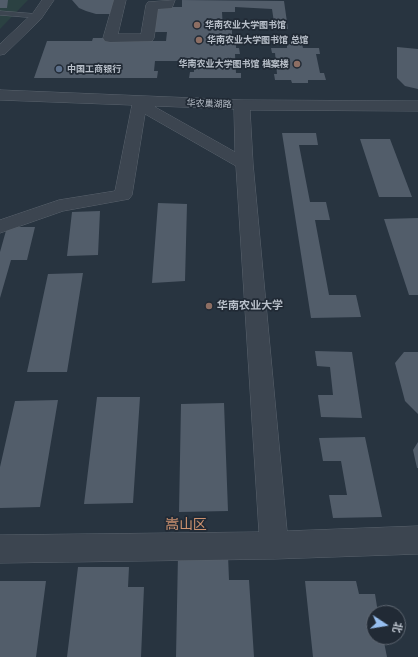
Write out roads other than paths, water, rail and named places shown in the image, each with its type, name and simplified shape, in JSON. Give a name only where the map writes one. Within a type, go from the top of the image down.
[{"type":"street","points":[[0,51],[37,16],[48,0]]},
{"type":"street","points":[[120,0],[110,38],[147,38],[152,5],[168,5],[169,0]]},
{"type":"street","name":"华农巢湖路","points":[[0,95],[143,107]]},
{"type":"street","name":"华农巢湖路","points":[[0,104],[242,109],[418,115]]},
{"type":"street","name":"华农巢湖路","points":[[242,109],[418,106]]},
{"type":"street","points":[[0,227],[59,206],[123,195],[143,107],[244,164]]},
{"type":"street","points":[[242,109],[244,164],[274,545]]},
{"type":"street","points":[[0,549],[274,545],[418,540]]},
{"type":"lane","points":[[0,13],[37,16]]},
{"type":"place","name":"华南农业大学图书馆","points":[[197,25]]},
{"type":"place","name":"华南农业大学图书馆 总馆","points":[[199,40]]},
{"type":"place","name":"华南农业大学图书馆 档案楼","points":[[297,64]]},
{"type":"place","name":"中国工商银行","points":[[59,69]]},
{"type":"place","name":"华南农业大学","points":[[209,306]]},
{"type":"district","name":"嵩山区","points":[[186,525]]}]
